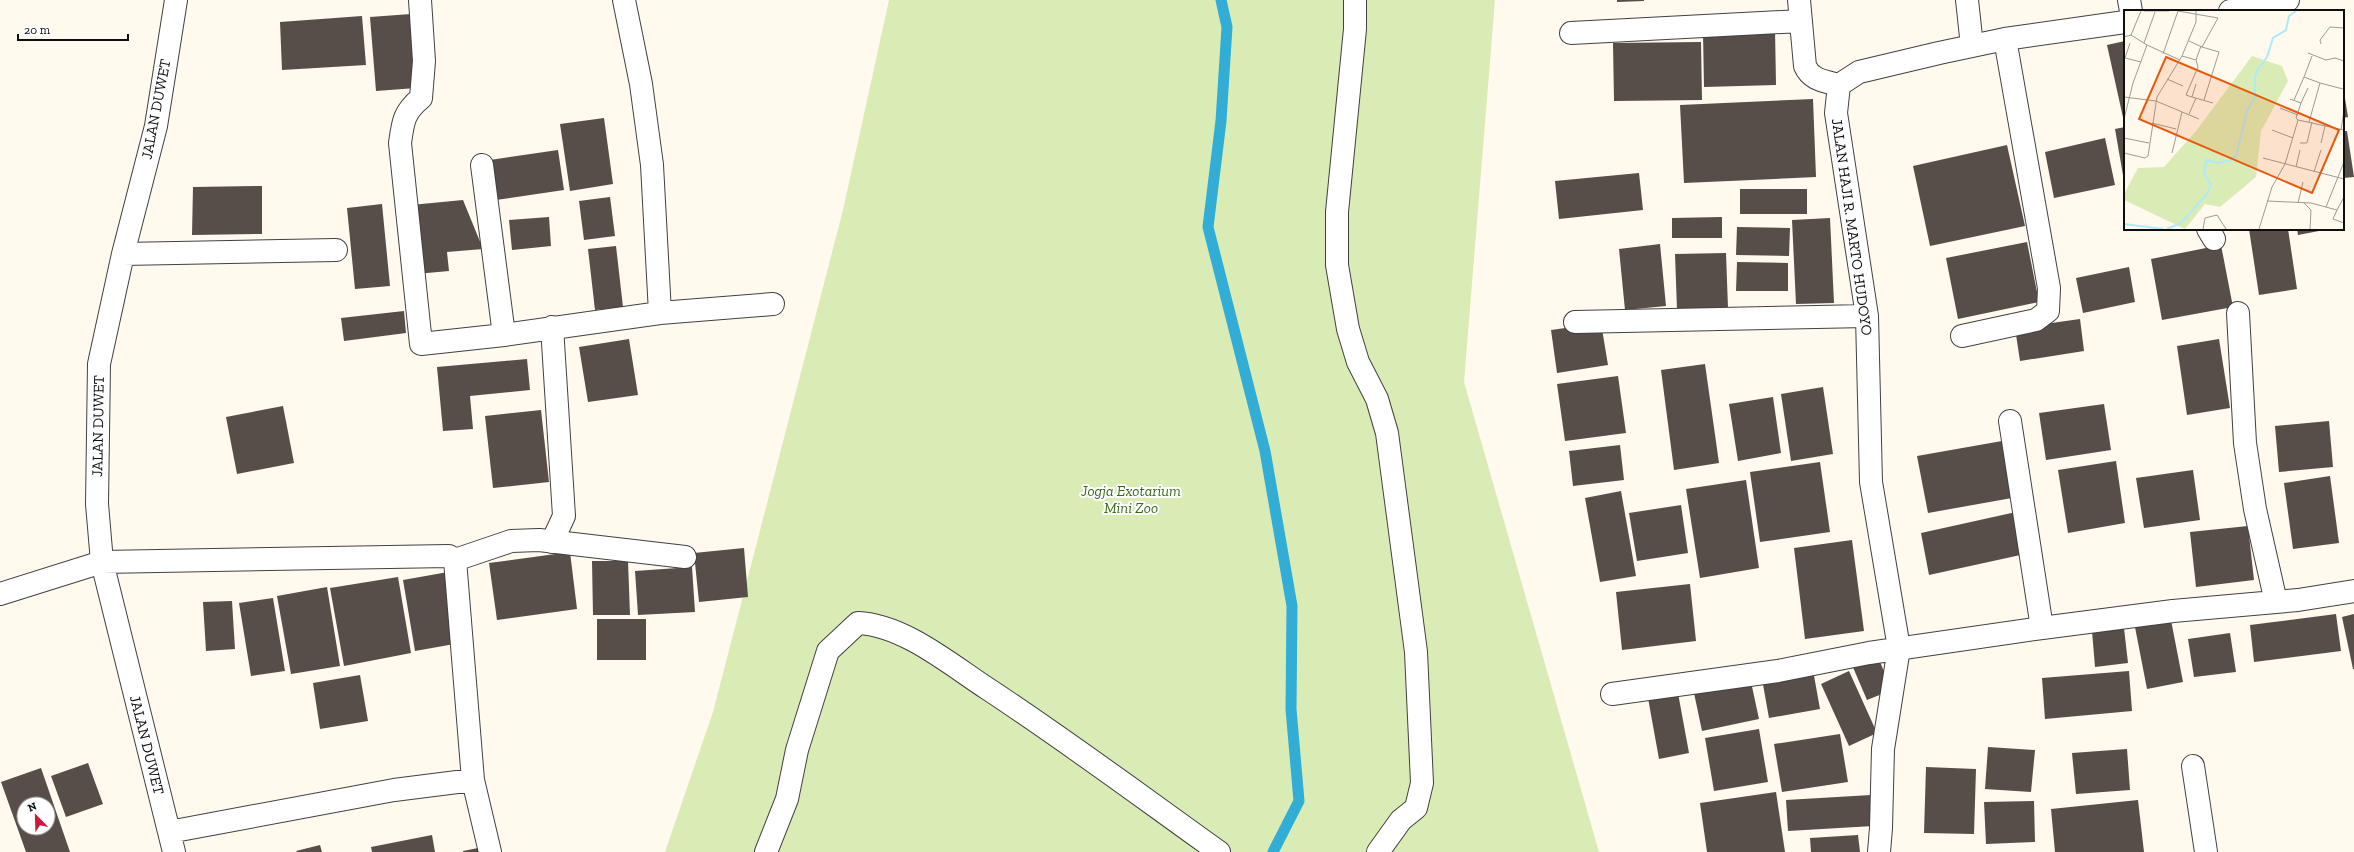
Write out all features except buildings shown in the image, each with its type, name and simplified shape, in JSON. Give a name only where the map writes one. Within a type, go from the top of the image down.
[{"type":"street","name":"JALAN DUWET","points":[[172,842],[102,562],[97,504],[99,364],[123,254],[156,126],[176,0]]},
{"type":"street","points":[[420,0],[424,62],[421,98],[409,108],[404,120],[400,142],[401,170],[421,344],[504,335],[552,327],[660,313],[773,304]]},
{"type":"street","points":[[624,0],[641,84],[652,165],[660,313]]},
{"type":"street","points":[[1355,0],[1355,29],[1337,212],[1338,265],[1348,329],[1358,362],[1377,399],[1387,433],[1416,652],[1422,783],[1416,808],[1401,820],[1378,852]]},
{"type":"street","points":[[1967,0],[1972,46]]},
{"type":"street","points":[[2129,0],[2131,10]]},
{"type":"street","points":[[2235,10],[2288,0]]},
{"type":"street","points":[[1571,34],[1800,11],[1805,66],[1808,73],[1813,78],[1839,84],[1859,72],[1972,46],[2005,39],[2124,22]]},
{"type":"street","points":[[1962,336],[2036,320],[2048,311],[2050,304],[2005,39]]},
{"type":"street","name":"JALAN HAJI R. MARTO HUDOYO","points":[[1839,84],[1836,113],[1867,316],[1871,482],[1899,648],[1882,749],[1881,828],[1878,852]]},
{"type":"street","points":[[482,165],[504,335]]},
{"type":"street","points":[[123,254],[336,250]]},
{"type":"street","points":[[2238,313],[2245,443],[2255,509],[2276,602]]},
{"type":"street","points":[[1575,322],[1867,316]]},
{"type":"street","points":[[552,327],[564,516],[552,542]]},
{"type":"street","points":[[2010,421],[2042,628]]},
{"type":"street","points":[[0,594],[102,562],[443,554],[455,560],[511,542],[552,542],[685,557]]},
{"type":"street","points":[[455,560],[473,780],[490,852]]},
{"type":"street","points":[[1612,694],[1778,671],[1899,648],[2042,628],[2173,611],[2276,602],[2354,591]]},
{"type":"street","points":[[766,852],[787,798],[797,750],[828,651],[858,623],[875,624],[921,645],[1031,718],[1219,852]]},
{"type":"street","points":[[2193,766],[2206,852]]},
{"type":"street","points":[[172,842],[394,790],[473,780]]},
{"type":"green space","name":"Jogja Exotarium Mini Zoo","points":[[889,0],[1495,0],[1464,382],[1599,852],[665,852],[713,712],[843,210]]},
{"type":"waterway","points":[[1221,0],[1227,27],[1221,121],[1208,227],[1265,451],[1292,606],[1291,709],[1299,801],[1273,852]]}]
